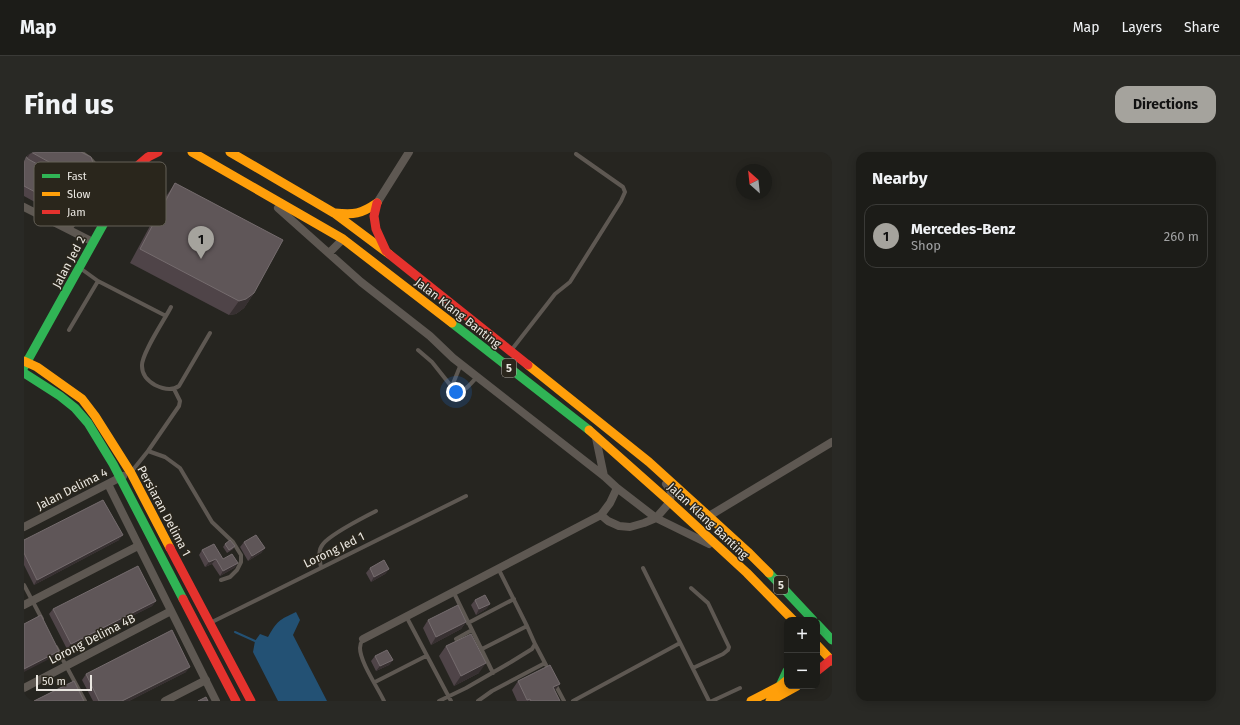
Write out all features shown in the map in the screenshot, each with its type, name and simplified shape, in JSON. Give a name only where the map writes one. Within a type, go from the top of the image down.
[{"type":"main road","name":"Jalan Jed 2","points":[[138,162],[158,152]]},
{"type":"main road","name":"Jalan Klang Banting","points":[[192,152],[343,239],[596,436],[724,552],[790,617]]},
{"type":"main road","name":"Jalan Klang Banting","points":[[230,152],[334,213],[460,310],[510,352],[649,462],[709,516],[773,577],[810,617]]},
{"type":"main road","points":[[334,213],[353,215],[365,212],[377,203]]},
{"type":"main road","points":[[377,203],[374,216],[376,229],[386,252]]},
{"type":"main road","name":"Jalan Jed 2","points":[[25,363],[80,268],[101,226]]},
{"type":"main road","points":[[343,239],[352,237],[359,240],[397,270],[460,310]]},
{"type":"main road","name":"Persiaran Delima 1","points":[[25,363],[65,386],[82,399],[95,416],[131,472],[251,701]]},
{"type":"main road","name":"Persiaran Delima 1","points":[[24,373],[60,396],[75,408],[88,423],[120,478],[236,701]]},
{"type":"main road","points":[[820,627],[832,640]]},
{"type":"main road","points":[[820,650],[832,644]]},
{"type":"main road","points":[[820,652],[832,660],[820,668]]},
{"type":"main road","points":[[820,669],[832,670]]},
{"type":"main road","points":[[751,701],[783,683]]},
{"type":"main road","points":[[770,701],[792,689]]},
{"type":"street","points":[[77,152],[91,162]]},
{"type":"street","points":[[377,203],[409,152]]},
{"type":"street","points":[[256,189],[330,252],[361,282],[425,332],[477,377],[604,476],[617,488],[656,518],[724,552]]},
{"type":"street","points":[[24,207],[34,212]]},
{"type":"street","points":[[62,226],[93,242]]},
{"type":"street","points":[[330,252],[343,239]]},
{"type":"street","points":[[596,436],[604,476]]},
{"type":"street","points":[[709,516],[832,442]]},
{"type":"street","points":[[601,515],[608,521],[619,526],[630,527],[656,518],[670,502],[671,491],[649,462]]},
{"type":"street","name":"Jalan Delima 4","points":[[24,527],[131,472]]},
{"type":"street","points":[[108,484],[216,701]]},
{"type":"street","points":[[363,639],[601,515],[610,503],[617,488]]},
{"type":"street","points":[[24,605],[138,546]]},
{"type":"street","name":"Lorong Delima 4B","points":[[24,688],[172,611]]},
{"type":"street","points":[[165,701],[206,680]]},
{"type":"lane","points":[[510,352],[555,294],[570,282],[621,201],[625,192],[623,187],[576,154]]},
{"type":"lane","points":[[80,268],[98,281],[166,316]]},
{"type":"lane","points":[[69,330],[98,281]]},
{"type":"lane","points":[[171,307],[144,356],[142,365],[148,381],[159,387],[174,389],[182,382],[210,333]]},
{"type":"lane","points":[[418,350],[432,362],[455,391],[460,392],[464,390],[477,377]]},
{"type":"lane","points":[[452,386],[461,364]]},
{"type":"lane","points":[[131,472],[148,451],[179,406],[180,401],[174,389]]},
{"type":"lane","points":[[148,451],[165,457],[180,468],[212,522],[232,542],[241,555],[241,562],[236,570],[230,577],[221,580]]},
{"type":"lane","name":"Lorong Jed 1","points":[[210,623],[466,496]]},
{"type":"lane","points":[[321,568],[319,555],[322,544],[376,510]]},
{"type":"lane","points":[[498,568],[548,670]]},
{"type":"lane","points":[[643,568],[710,701],[740,688]]},
{"type":"lane","points":[[24,585],[46,627]]},
{"type":"lane","points":[[690,588],[708,603],[729,647],[723,654],[693,668]]},
{"type":"lane","points":[[453,591],[493,672]]},
{"type":"lane","points":[[468,623],[514,599]]},
{"type":"lane","points":[[406,616],[449,699]]},
{"type":"lane","points":[[482,649],[527,626]]},
{"type":"lane","points":[[456,639],[472,630]]},
{"type":"lane","points":[[363,639],[360,643],[362,659],[384,701]]},
{"type":"lane","points":[[53,640],[85,701]]},
{"type":"lane","points":[[439,701],[449,699],[532,650],[535,644]]},
{"type":"lane","points":[[573,701],[680,644]]},
{"type":"lane","points":[[374,682],[426,656]]},
{"type":"lane","points":[[478,701],[492,691],[545,663]]},
{"type":"lane","points":[[554,682],[564,701]]},
{"type":"water","points":[[296,612],[300,620],[293,635],[327,701],[278,701],[253,652],[255,641],[260,634],[268,637],[279,622]]},
{"type":"building","points":[[24,152],[31,152],[26,153],[26,156],[34,162],[34,191],[24,186]]},
{"type":"building","points":[[31,152],[81,152],[91,157],[93,162],[49,162]]},
{"type":"building","points":[[175,183],[283,240],[254,293],[246,299],[239,301],[140,249],[152,226],[166,226],[166,200]]},
{"type":"building","points":[[103,500],[123,535],[37,580],[24,553],[24,540]]},
{"type":"building","points":[[256,535],[265,548],[252,556],[244,542]]},
{"type":"building","points":[[230,540],[235,546],[229,550],[225,544]]},
{"type":"building","points":[[214,544],[223,559],[232,554],[238,563],[223,571],[216,559],[209,562],[202,550]]},
{"type":"building","points":[[384,560],[389,569],[374,577],[370,568]]},
{"type":"building","points":[[138,566],[156,601],[71,644],[53,609]]},
{"type":"building","points":[[485,595],[490,604],[479,609],[475,600]]},
{"type":"building","points":[[458,605],[466,622],[436,637],[428,620]]},
{"type":"building","points":[[41,615],[59,651],[24,669],[24,624]]},
{"type":"building","points":[[172,630],[190,667],[122,701],[99,701],[86,674]]},
{"type":"building","points":[[471,634],[486,663],[461,676],[446,646]]},
{"type":"building","points":[[387,650],[393,660],[380,666],[375,656]]},
{"type":"building","points":[[550,665],[560,684],[553,687],[560,701],[527,700],[518,681]]},
{"type":"building","points":[[74,681],[84,701],[34,701]]},
{"type":"building","points":[[206,697],[208,701],[198,701]]},
{"type":"waterway","points":[[235,632],[255,641]]},
{"type":"traffic: fast","points":[[24,367],[102,226]]},
{"type":"traffic: fast","points":[[452,323],[589,430]]},
{"type":"traffic: fast","points":[[24,373],[60,396],[75,408],[88,423],[113,464],[183,599]]},
{"type":"traffic: fast","points":[[769,573],[810,617]]},
{"type":"traffic: fast","points":[[820,627],[832,640]]},
{"type":"traffic: fast","points":[[780,686],[784,677]]},
{"type":"traffic: slow","points":[[192,152],[343,239],[452,323]]},
{"type":"traffic: slow","points":[[230,152],[334,213],[389,254]]},
{"type":"traffic: slow","points":[[335,213],[347,214],[362,212],[377,203]]},
{"type":"traffic: slow","points":[[24,361],[37,367],[82,399],[95,416],[131,473],[170,548]]},
{"type":"traffic: slow","points":[[528,365],[649,462],[769,573]]},
{"type":"traffic: slow","points":[[589,430],[747,573],[790,617]]},
{"type":"traffic: slow","points":[[820,648],[832,661]]},
{"type":"traffic: slow","points":[[751,701],[784,683]]},
{"type":"traffic: slow","points":[[770,701],[792,689]]},
{"type":"traffic: jam","points":[[142,162],[158,152]]},
{"type":"traffic: jam","points":[[377,203],[374,216],[376,229],[386,251]]},
{"type":"traffic: jam","points":[[389,254],[528,365]]},
{"type":"traffic: jam","points":[[170,548],[251,701]]},
{"type":"traffic: jam","points":[[183,599],[236,701]]},
{"type":"traffic: jam","points":[[820,669],[832,659]]},
{"type":"place","name":"Mercedes-Benz","points":[[201,259]]}]
